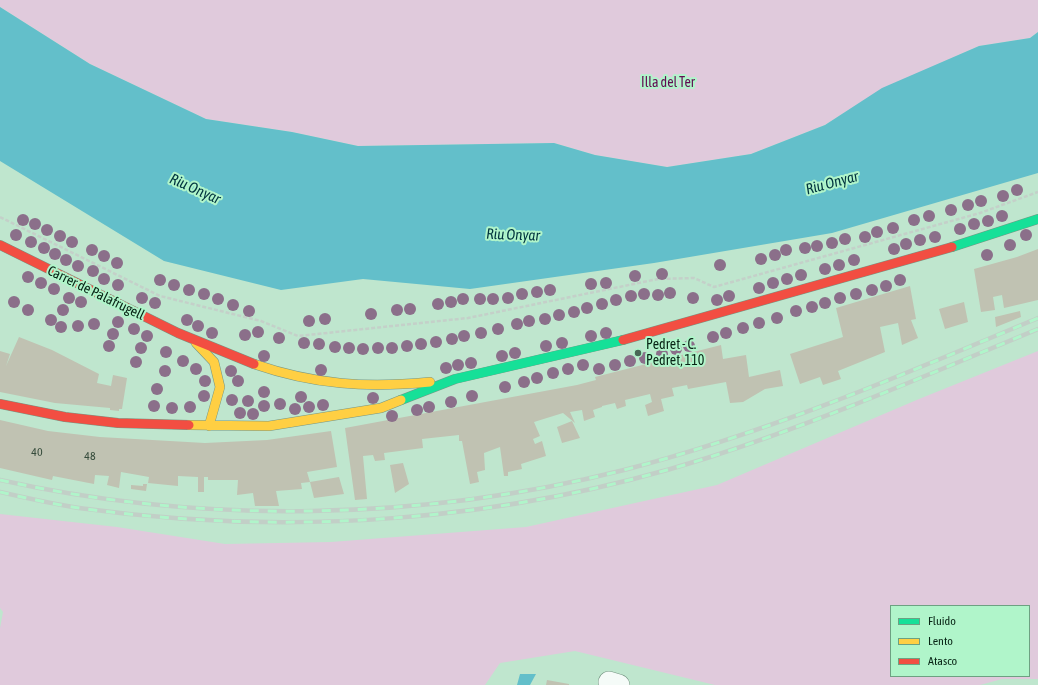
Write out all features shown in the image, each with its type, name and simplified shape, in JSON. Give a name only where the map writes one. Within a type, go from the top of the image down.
[{"type":"street","points":[[0,404],[65,417],[103,422],[146,425],[209,426],[269,426],[381,408],[455,379],[608,344],[975,240],[1038,219]]},
{"type":"street","name":"Carrer de Palafrugell","points":[[0,245],[193,340],[264,367],[320,382],[360,386],[394,386],[455,379]]},
{"type":"street","name":"Carrer de Palafrugell","points":[[193,340],[214,362],[220,387],[209,426]]},
{"type":"path","points":[[0,217],[160,296],[261,321],[298,336],[468,318],[658,279],[694,278],[714,287],[980,213],[1038,192]]},
{"type":"green space","name":"Illa del Ter","points":[[0,0],[1038,0],[1038,32],[1030,38],[979,46],[882,89],[825,125],[751,154],[667,167],[595,155],[554,143],[358,146],[292,132],[206,119],[90,64],[0,7]]},
{"type":"green space","points":[[1038,351],[1038,679],[1002,679],[980,685],[715,685],[575,651],[500,663],[485,685],[0,685],[0,628],[3,612],[0,608],[0,514],[117,527],[225,544],[331,542],[526,527],[717,485],[919,399]]},
{"type":"water","name":"Riu Onyar","points":[[0,7],[90,64],[206,119],[292,132],[358,146],[554,143],[595,155],[667,167],[751,154],[825,125],[882,88],[979,46],[1030,38],[1038,32],[1038,173],[832,233],[654,263],[470,289],[363,279],[281,290],[164,261],[0,161]]},
{"type":"water","points":[[520,674],[536,674],[530,685],[517,685]]},
{"type":"building","points":[[1038,249],[1038,300],[1004,308],[1002,295],[993,297],[995,310],[981,312],[974,269],[1017,257]]},
{"type":"building","points":[[910,286],[916,319],[911,320],[918,338],[902,345],[898,323],[880,327],[885,352],[838,371],[841,379],[823,385],[820,377],[800,384],[790,354],[843,337],[836,308]]},
{"type":"building","points":[[964,302],[968,322],[945,329],[939,309]]},
{"type":"building","points":[[1020,311],[1021,317],[996,327],[995,317]]},
{"type":"building","points":[[19,337],[52,350],[99,374],[97,383],[111,386],[113,375],[127,378],[122,409],[119,409],[119,411],[110,410],[110,408],[55,403],[0,392],[0,351],[10,354],[6,366]]},
{"type":"building","points":[[721,345],[723,359],[746,355],[749,377],[780,370],[783,386],[765,389],[743,402],[730,403],[726,382],[688,389],[687,385],[672,388],[674,396],[661,399],[664,411],[648,416],[645,405],[652,402],[650,394],[625,400],[626,406],[617,409],[615,403],[602,406],[593,410],[595,417],[584,421],[582,410],[570,412],[575,423],[563,413],[534,422],[540,436],[533,439],[535,444],[542,441],[546,456],[521,464],[522,469],[508,472],[508,476],[504,476],[500,447],[484,453],[485,470],[477,472],[479,482],[470,484],[462,441],[459,441],[459,435],[422,439],[423,448],[384,453],[385,460],[375,461],[373,455],[363,456],[367,499],[355,500],[345,428],[577,385],[596,380],[595,377]]},
{"type":"building","points":[[0,420],[48,431],[100,437],[205,443],[267,440],[331,431],[337,467],[307,472],[310,482],[301,483],[302,489],[276,491],[279,506],[255,506],[253,493],[237,495],[238,480],[208,480],[208,477],[204,477],[204,492],[198,492],[198,477],[178,476],[178,486],[148,483],[149,477],[121,472],[119,488],[107,485],[109,476],[95,475],[94,484],[53,476],[52,480],[0,468]]},
{"type":"building","points":[[572,421],[580,438],[562,443],[557,427]]},
{"type":"building","points":[[403,463],[409,484],[395,493],[390,465]]},
{"type":"building","points":[[339,477],[344,494],[314,498],[310,482]]},
{"type":"building","points":[[143,484],[147,484],[146,491],[131,489],[131,485],[143,486]]},
{"type":"building","points":[[547,680],[569,684],[569,685],[546,685]]},
{"type":"railway","points":[[0,480],[77,495],[154,505],[233,510],[312,511],[391,507],[470,499],[548,487],[624,470],[730,439],[834,402],[1038,318]]},
{"type":"railway","points":[[0,492],[79,508],[158,517],[237,521],[317,522],[396,518],[475,510],[553,497],[631,480],[707,458],[833,413],[1038,329]]},
{"type":"traffic: fast","points":[[952,247],[1038,219]]},
{"type":"traffic: fast","points":[[401,400],[455,379],[623,340]]},
{"type":"traffic: slow","points":[[196,343],[214,362],[220,387],[209,426]]},
{"type":"traffic: slow","points":[[254,364],[298,377],[320,381],[384,385],[430,382]]},
{"type":"traffic: slow","points":[[189,425],[269,426],[381,408],[401,400]]},
{"type":"traffic: jam","points":[[0,245],[178,333],[254,364]]},
{"type":"traffic: jam","points":[[623,340],[952,247]]},
{"type":"traffic: jam","points":[[0,404],[65,417],[118,423],[189,425]]},
{"type":"place","name":"Pedret - C. Pedret, 110","points":[[638,353]]}]
